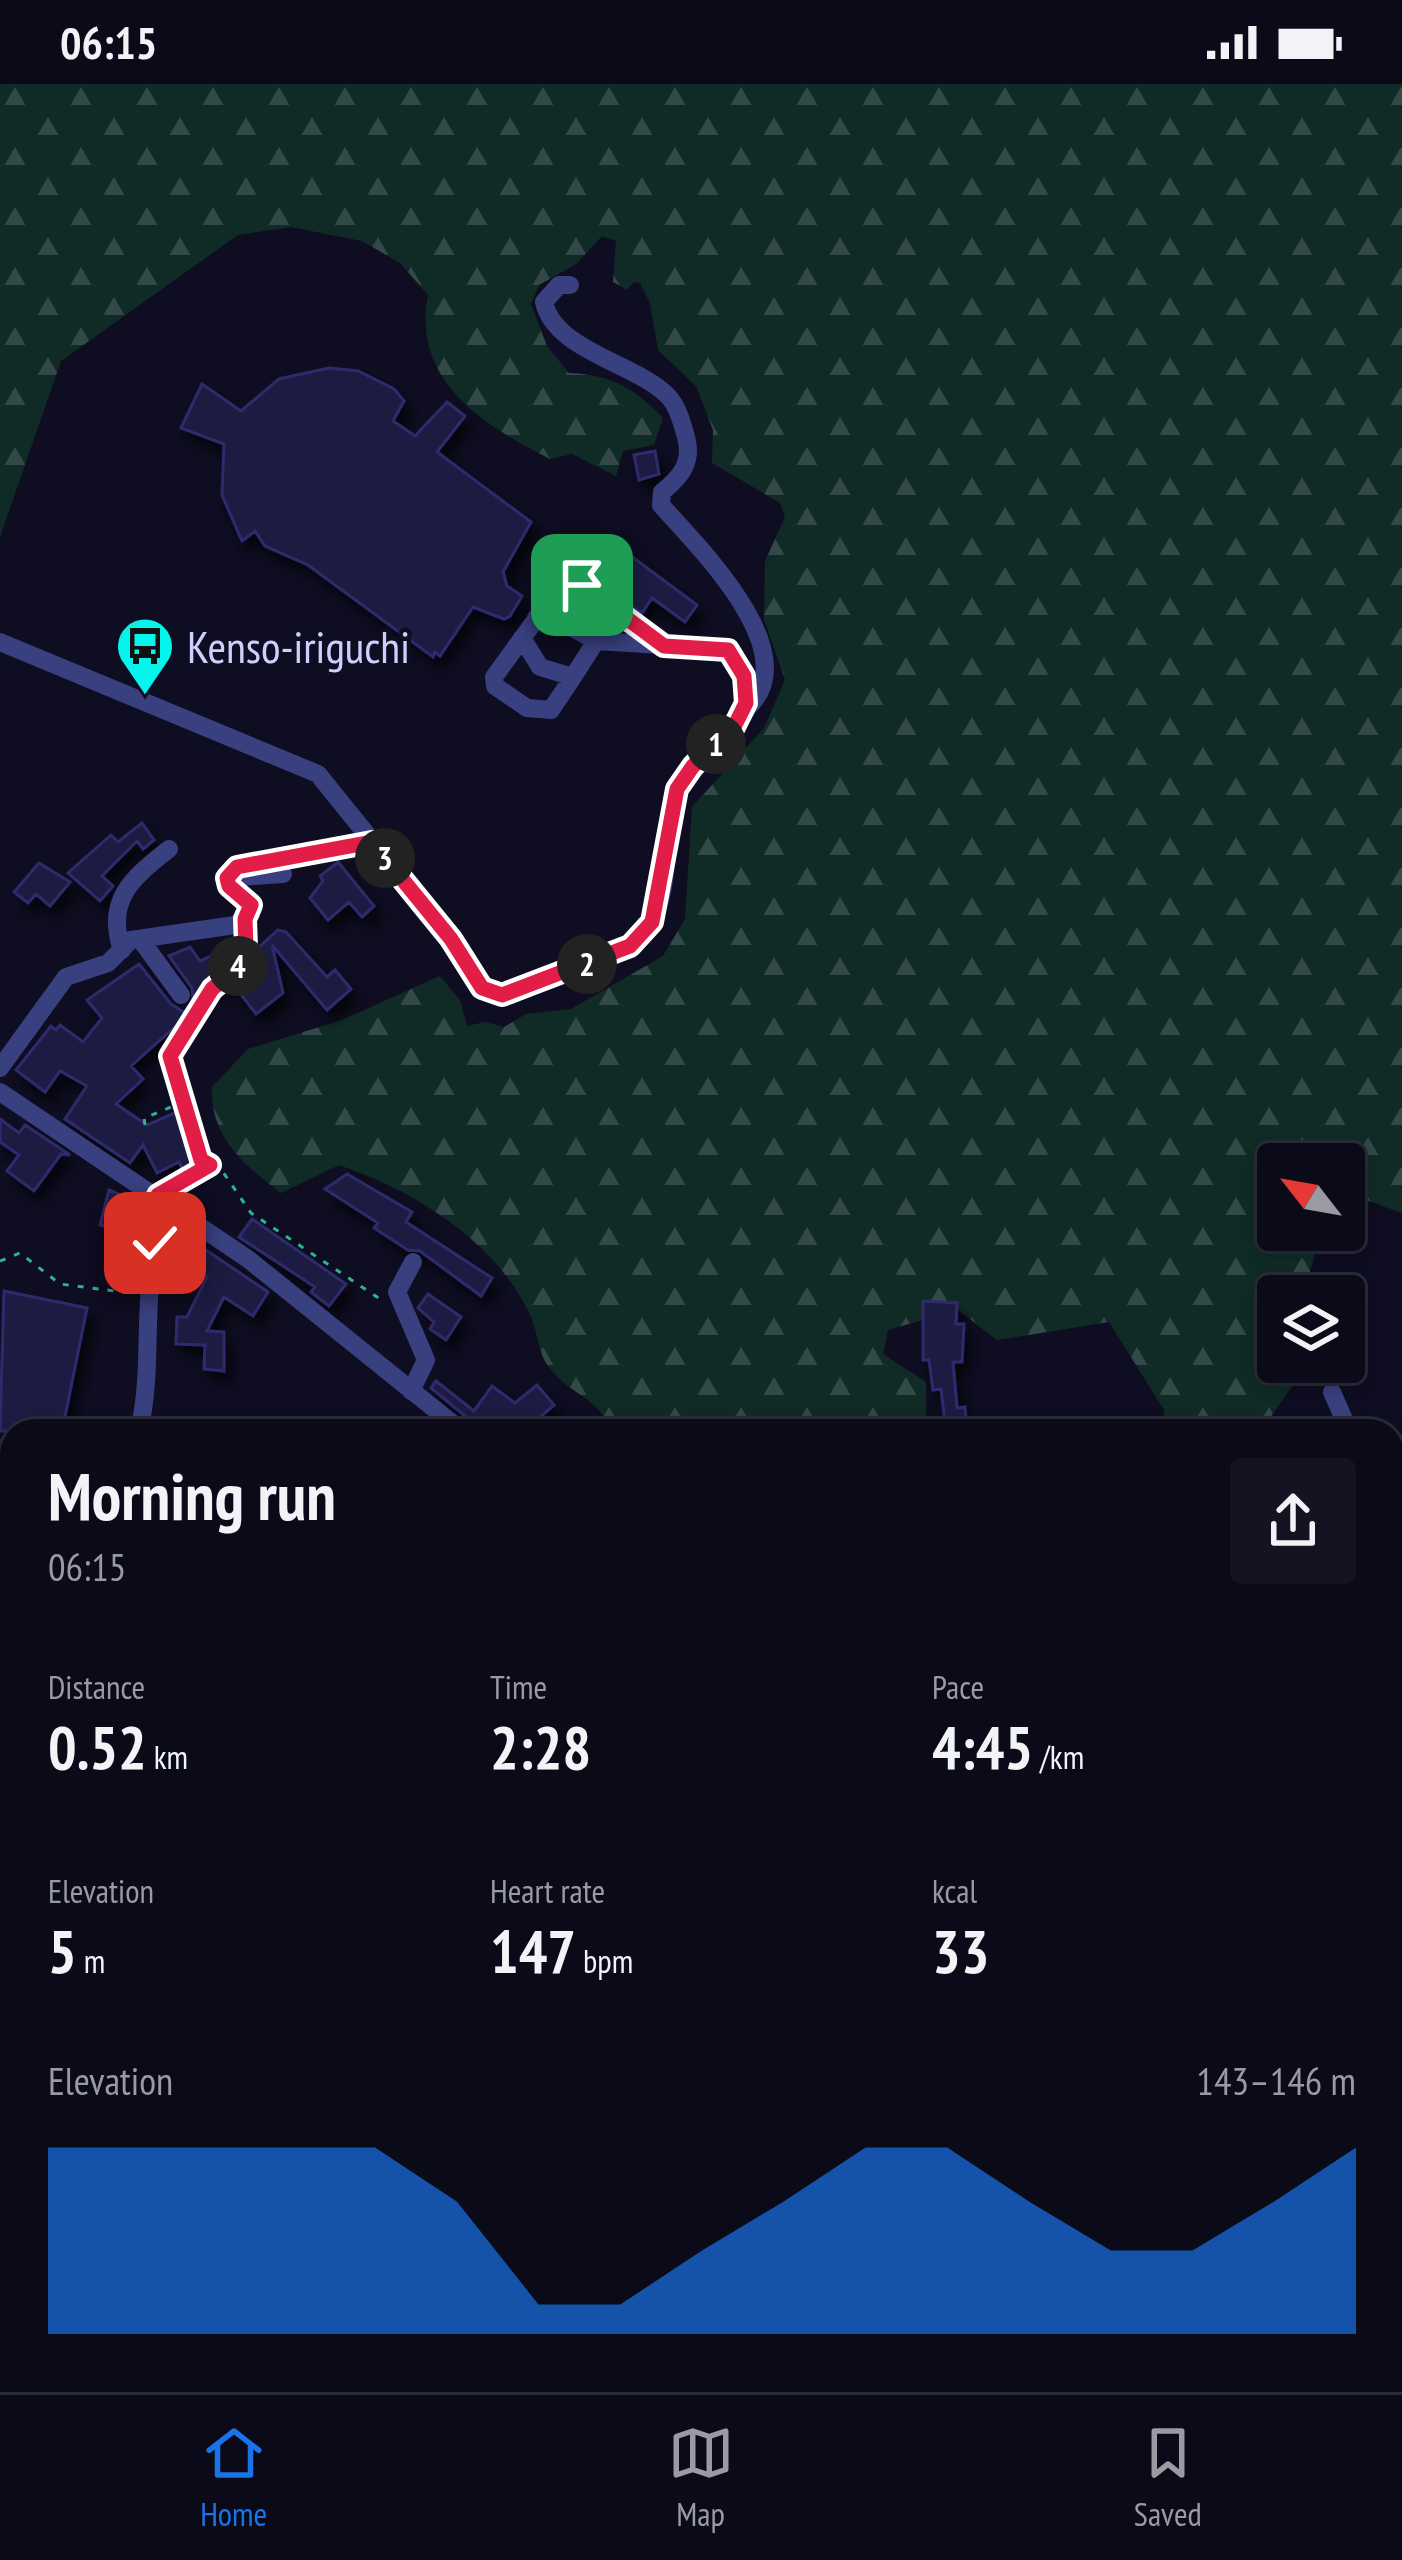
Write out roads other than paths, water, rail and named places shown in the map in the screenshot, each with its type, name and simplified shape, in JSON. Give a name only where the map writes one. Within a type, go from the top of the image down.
[{"type":"street","points":[[0,642],[318,774],[451,939],[482,988],[509,996],[638,940],[660,903],[677,789],[761,687],[764,662],[758,637],[717,564],[661,505],[662,492],[680,476],[690,451],[677,409],[666,394],[583,347],[550,319],[544,302],[559,285],[570,284]]},
{"type":"street","points":[[596,641],[551,710],[541,712],[495,686],[494,677],[560,585],[573,580],[664,646]]},
{"type":"street","points":[[536,619],[553,617],[596,641],[728,650],[739,665],[746,691],[743,710]]},
{"type":"street","points":[[522,638],[540,667],[573,677]]},
{"type":"street","points":[[227,878],[237,867],[372,842]]},
{"type":"street","points":[[169,849],[124,885],[114,926],[181,995]]},
{"type":"street","points":[[227,878],[283,874]]},
{"type":"street","points":[[0,1069],[66,977],[107,963],[131,944],[235,926],[245,919],[251,905],[229,886],[227,878]]},
{"type":"street","points":[[0,1092],[158,1195],[377,1358],[447,1419]]},
{"type":"street","points":[[140,1419],[147,1295],[155,1243],[166,1214],[158,1195]]},
{"type":"street","points":[[411,1390],[426,1360],[400,1308],[400,1279],[412,1262]]},
{"type":"street","points":[[1332,1392],[1344,1419]]},
{"type":"place","name":"Kenso-iriguchi","points":[[145,697]]}]
